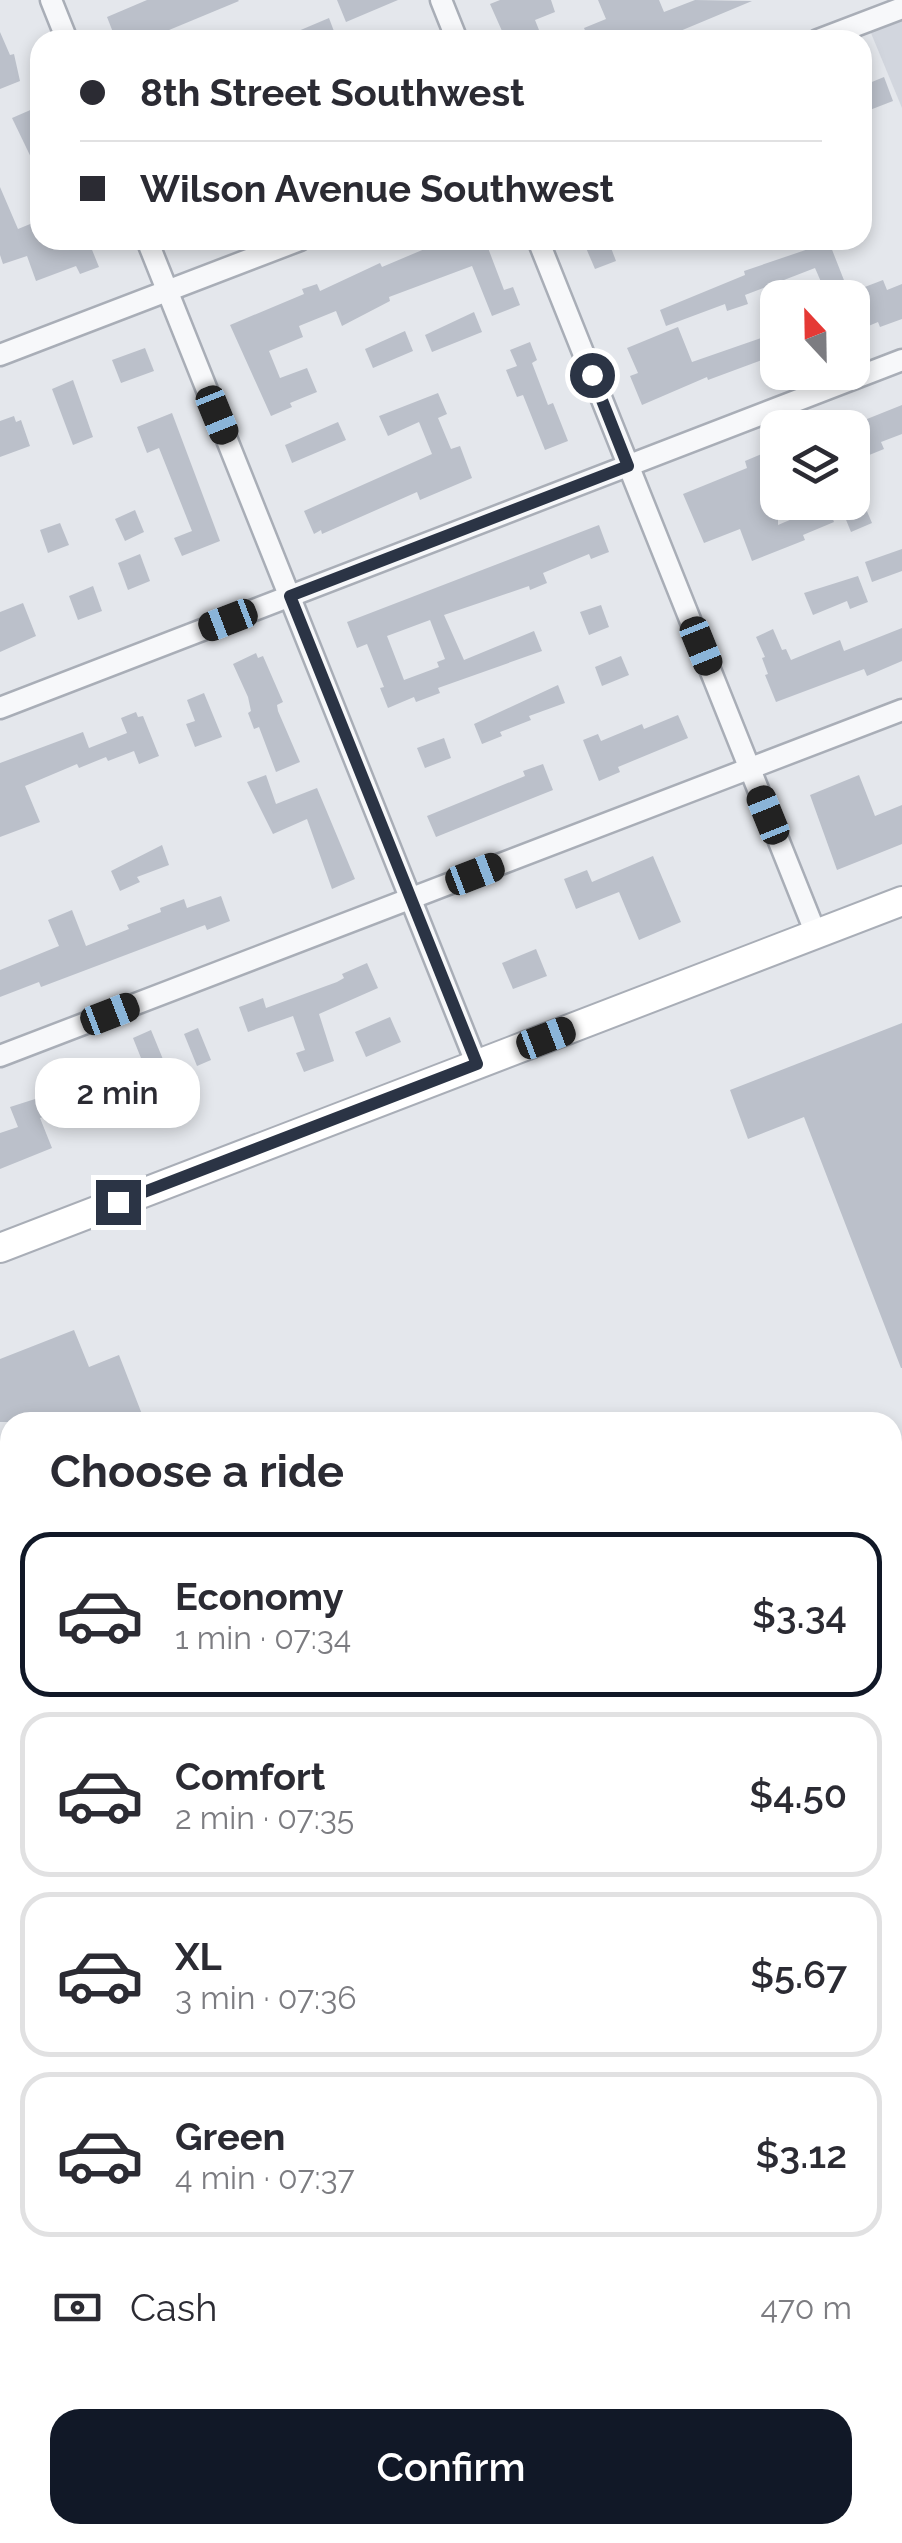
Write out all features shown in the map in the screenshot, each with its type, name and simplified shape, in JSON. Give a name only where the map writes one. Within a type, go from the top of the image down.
[{"type":"main road","points":[[0,1248],[902,901]]},
{"type":"street","points":[[51,0],[63,30]]},
{"type":"street","points":[[441,0],[453,30]]},
{"type":"street","points":[[844,30],[902,8]]},
{"type":"street","points":[[151,250],[477,1064]]},
{"type":"street","points":[[0,355],[274,250]]},
{"type":"street","points":[[542,250],[816,934]]},
{"type":"street","points":[[0,708],[902,360]]},
{"type":"street","points":[[0,1056],[902,710]]},
{"type":"shaded area","points":[[902,8],[902,108],[872,30],[866,21]]},
{"type":"building","points":[[147,0],[239,1],[169,30],[112,30],[107,17]]},
{"type":"building","points":[[337,0],[398,0],[346,22]]},
{"type":"building","points":[[500,0],[551,0],[555,12],[535,20],[539,30],[502,30],[490,4]]},
{"type":"building","points":[[598,0],[659,0],[664,12],[695,0],[752,1],[683,30],[585,30],[606,19]]},
{"type":"building","points":[[329,18],[334,30],[301,30]]},
{"type":"building","points":[[0,32],[10,55],[14,54],[20,81],[0,89]]},
{"type":"building","points":[[884,77],[893,101],[872,109],[872,82]]},
{"type":"building","points":[[30,110],[30,155],[12,118]]},
{"type":"building","points":[[0,187],[18,229],[30,224],[30,250],[92,250],[99,267],[80,274],[76,266],[36,281],[27,256],[3,264]]},
{"type":"building","points":[[422,250],[489,250],[504,290],[513,287],[520,305],[492,316],[472,266],[389,297],[390,301],[342,326],[336,311],[299,326],[303,337],[269,351],[280,378],[307,368],[317,392],[271,416],[230,325],[304,294],[302,289],[317,284],[320,291],[380,263],[382,267]]},
{"type":"building","points":[[587,250],[612,250],[616,261],[595,269]]},
{"type":"building","points":[[806,250],[832,250],[844,280],[820,280],[815,268],[784,280],[760,280],[760,289],[745,295],[748,304],[727,311],[725,304],[666,326],[660,310],[745,275],[744,271]]},
{"type":"building","points":[[883,280],[887,290],[902,284],[902,319],[880,327],[878,322],[870,325],[870,285]]},
{"type":"building","points":[[474,312],[482,332],[432,352],[425,335]]},
{"type":"building","points":[[678,327],[692,362],[760,338],[760,361],[708,380],[707,377],[642,405],[630,376],[638,373],[627,348]]},
{"type":"building","points":[[405,331],[413,351],[373,368],[365,349]]},
{"type":"building","points":[[530,342],[537,360],[532,363],[548,405],[553,403],[568,441],[545,450],[523,395],[517,397],[506,370],[517,366],[510,350]]},
{"type":"building","points":[[145,348],[154,371],[121,383],[112,360]]},
{"type":"building","points":[[73,380],[93,437],[73,445],[52,389]]},
{"type":"building","points":[[438,393],[447,414],[438,418],[451,449],[460,446],[472,478],[420,500],[417,492],[322,534],[321,530],[314,534],[304,511],[432,454],[419,422],[388,436],[379,416]]},
{"type":"building","points":[[902,405],[902,434],[881,442],[884,449],[870,455],[870,418]]},
{"type":"building","points":[[172,413],[220,541],[182,556],[174,538],[192,531],[159,448],[147,453],[137,427]]},
{"type":"building","points":[[14,416],[16,422],[21,420],[30,446],[0,457],[0,421]]},
{"type":"building","points":[[338,422],[346,440],[292,463],[285,445]]},
{"type":"building","points":[[760,455],[760,520],[778,520],[778,525],[790,520],[834,522],[803,535],[805,540],[752,561],[740,529],[704,543],[683,494],[747,468],[745,461]]},
{"type":"building","points":[[135,510],[144,532],[125,541],[115,519]]},
{"type":"building","points":[[870,518],[872,523],[851,532],[846,520]]},
{"type":"building","points":[[60,523],[69,545],[48,553],[40,530]]},
{"type":"building","points":[[599,525],[609,552],[591,559],[589,554],[543,573],[547,583],[530,590],[529,586],[444,615],[464,660],[534,631],[542,651],[438,688],[440,693],[416,702],[414,697],[388,708],[367,644],[357,648],[347,622]],"holes":[[[430,620],[445,659],[437,662],[439,667],[404,680],[387,636]]]},
{"type":"building","points":[[902,549],[902,571],[872,582],[865,562]]},
{"type":"building","points":[[140,554],[150,581],[128,590],[118,563]]},
{"type":"building","points":[[858,576],[868,602],[850,609],[847,601],[813,615],[804,593]]},
{"type":"building","points":[[93,586],[102,611],[78,620],[69,596]]},
{"type":"building","points":[[23,603],[36,636],[0,652],[0,612]]},
{"type":"building","points":[[601,605],[609,627],[589,635],[580,612]]},
{"type":"building","points":[[902,628],[902,661],[867,676],[864,669],[776,702],[756,637],[773,629],[791,660],[840,640],[844,651]]},
{"type":"building","points":[[256,653],[258,658],[263,656],[283,702],[277,705],[278,711],[300,762],[276,772],[259,727],[254,729],[248,697],[233,664]]},
{"type":"building","points":[[621,656],[629,675],[602,686],[595,667]]},
{"type":"building","points":[[558,685],[565,703],[529,716],[531,720],[482,744],[474,724]]},
{"type":"building","points":[[204,693],[222,737],[195,747],[186,724],[195,721],[187,700]]},
{"type":"building","points":[[136,712],[138,717],[143,716],[159,756],[139,764],[134,751],[108,761],[106,757],[79,768],[77,764],[25,786],[40,822],[0,837],[0,763],[83,732],[89,748],[127,733],[121,718]]},
{"type":"building","points":[[678,715],[688,738],[618,767],[620,772],[599,781],[583,740],[598,734],[601,741]]},
{"type":"building","points":[[444,738],[451,758],[425,768],[417,748]]},
{"type":"building","points":[[543,764],[553,790],[436,837],[427,816],[525,776],[523,771]]},
{"type":"building","points":[[266,775],[276,804],[317,788],[355,879],[332,889],[307,819],[273,834],[247,782]]},
{"type":"building","points":[[859,775],[875,816],[902,805],[902,844],[837,870],[810,795]]},
{"type":"building","points":[[162,845],[169,865],[137,877],[140,882],[120,891],[111,871]]},
{"type":"building","points":[[653,856],[681,922],[639,940],[619,892],[576,909],[564,879],[587,870],[592,882]]},
{"type":"building","points":[[221,896],[230,921],[207,930],[205,925],[41,987],[39,982],[0,997],[0,970],[59,946],[48,920],[72,910],[86,946],[129,929],[127,925],[184,899],[187,908]]},
{"type":"building","points":[[536,949],[547,976],[513,989],[502,963]]},
{"type":"building","points":[[367,963],[378,988],[319,1014],[334,1061],[304,1072],[296,1053],[305,1050],[293,1016],[248,1032],[239,1007],[263,998],[266,1008],[337,982],[344,978],[342,974]]},
{"type":"building","points":[[390,1017],[401,1042],[366,1057],[355,1032]]},
{"type":"building","points":[[902,1023],[901,1368],[804,1117],[748,1139],[730,1090]]},
{"type":"building","points":[[198,1028],[211,1060],[197,1066],[184,1034]]},
{"type":"building","points":[[151,1030],[169,1074],[143,1085],[154,1116],[138,1122],[129,1097],[117,1101],[109,1080],[145,1068],[133,1038]]},
{"type":"building","points":[[98,1071],[106,1094],[40,1118],[52,1148],[0,1169],[0,1133],[18,1127],[10,1107],[76,1086],[74,1080]]},
{"type":"building","points":[[74,1330],[89,1367],[119,1355],[141,1412],[0,1412],[0,1359]]},
{"type":"route","points":[[118,1202],[477,1064],[290,596],[628,466],[592,375]]}]
